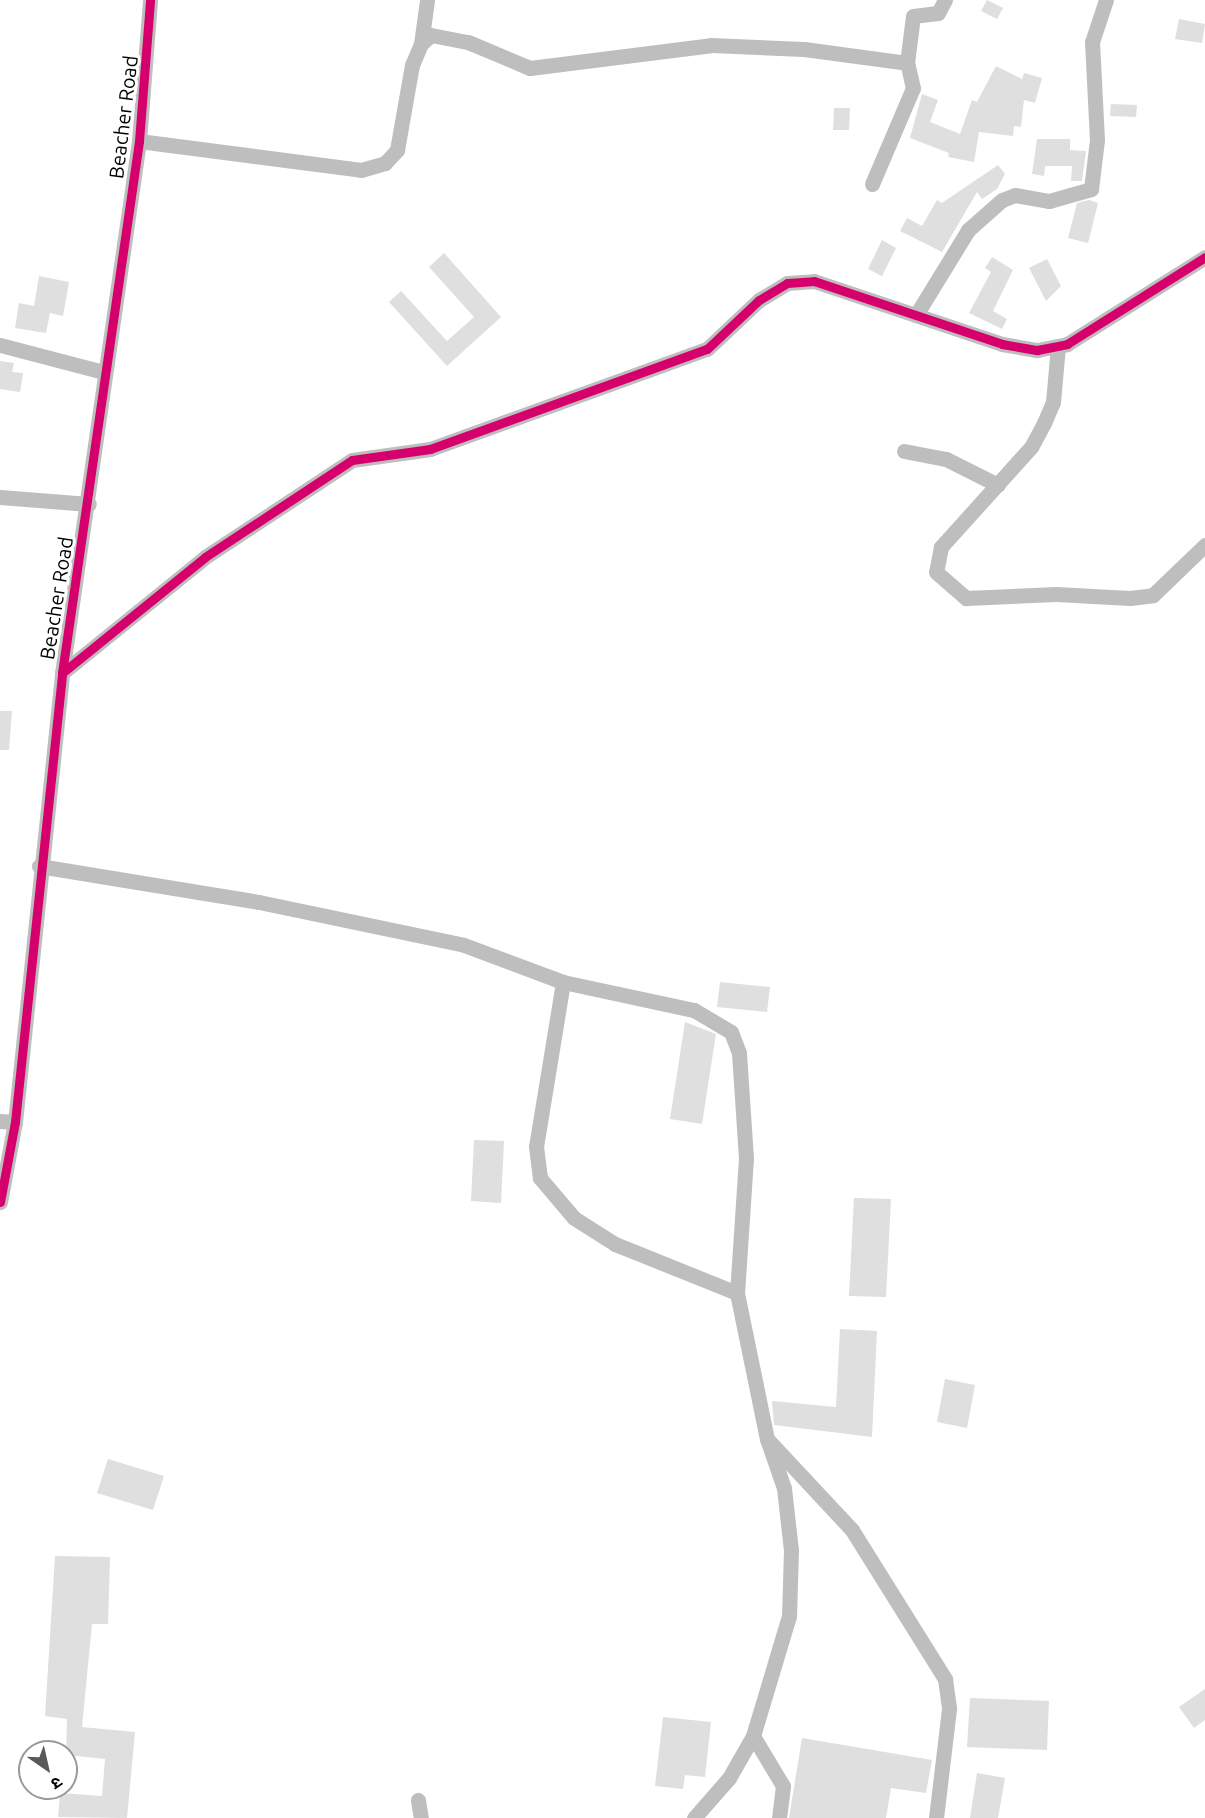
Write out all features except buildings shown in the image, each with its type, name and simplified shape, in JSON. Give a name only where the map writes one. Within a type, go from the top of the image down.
[{"type":"street","name":"Beacher Road","points":[[0,1202],[62,673],[89,504],[104,372],[139,141],[150,0]]},
{"type":"street","points":[[139,141],[361,170],[385,163],[397,150],[421,44],[427,0]]},
{"type":"street","points":[[872,184],[913,88],[907,63],[913,16],[938,13],[945,0]]},
{"type":"street","points":[[916,315],[968,230],[1002,200],[1015,195],[1049,201],[1091,189],[1097,140],[1092,42],[1106,0]]},
{"type":"street","points":[[421,44],[441,33],[530,68],[711,45],[804,49],[907,63]]},
{"type":"street","points":[[62,673],[205,557],[352,460],[430,449],[697,353],[787,283],[814,281],[1002,344],[1058,346],[1205,257]]},
{"type":"street","points":[[0,345],[104,372]]},
{"type":"street","points":[[1058,346],[1053,402],[1044,423],[998,485],[935,558],[936,572],[966,598],[1153,595],[1205,545]]},
{"type":"street","points":[[904,451],[946,459],[998,485]]},
{"type":"street","points":[[0,497],[89,504]]},
{"type":"street","points":[[39,866],[260,902],[464,945],[562,982],[694,1010],[731,1032],[739,1053],[746,1158],[737,1293],[767,1439],[784,1488],[791,1550],[789,1616],[753,1736],[729,1778],[694,1818]]},
{"type":"street","points":[[562,982],[536,1146],[540,1178],[574,1218],[615,1244],[737,1293]]},
{"type":"street","points":[[767,1439],[804,1475],[852,1530],[945,1679],[949,1709],[936,1818]]},
{"type":"street","points":[[784,1488],[804,1475]]},
{"type":"street","points":[[753,1736],[783,1786],[778,1818]]},
{"type":"street","points":[[418,1800],[421,1818]]},
{"type":"cycle path","points":[[0,1202],[15,1122],[62,673],[139,141],[150,0]]},
{"type":"cycle path","points":[[62,673],[205,557],[352,460],[430,449],[707,349],[759,300],[787,283],[814,281],[1002,344],[1037,350],[1067,344],[1205,257]]}]
